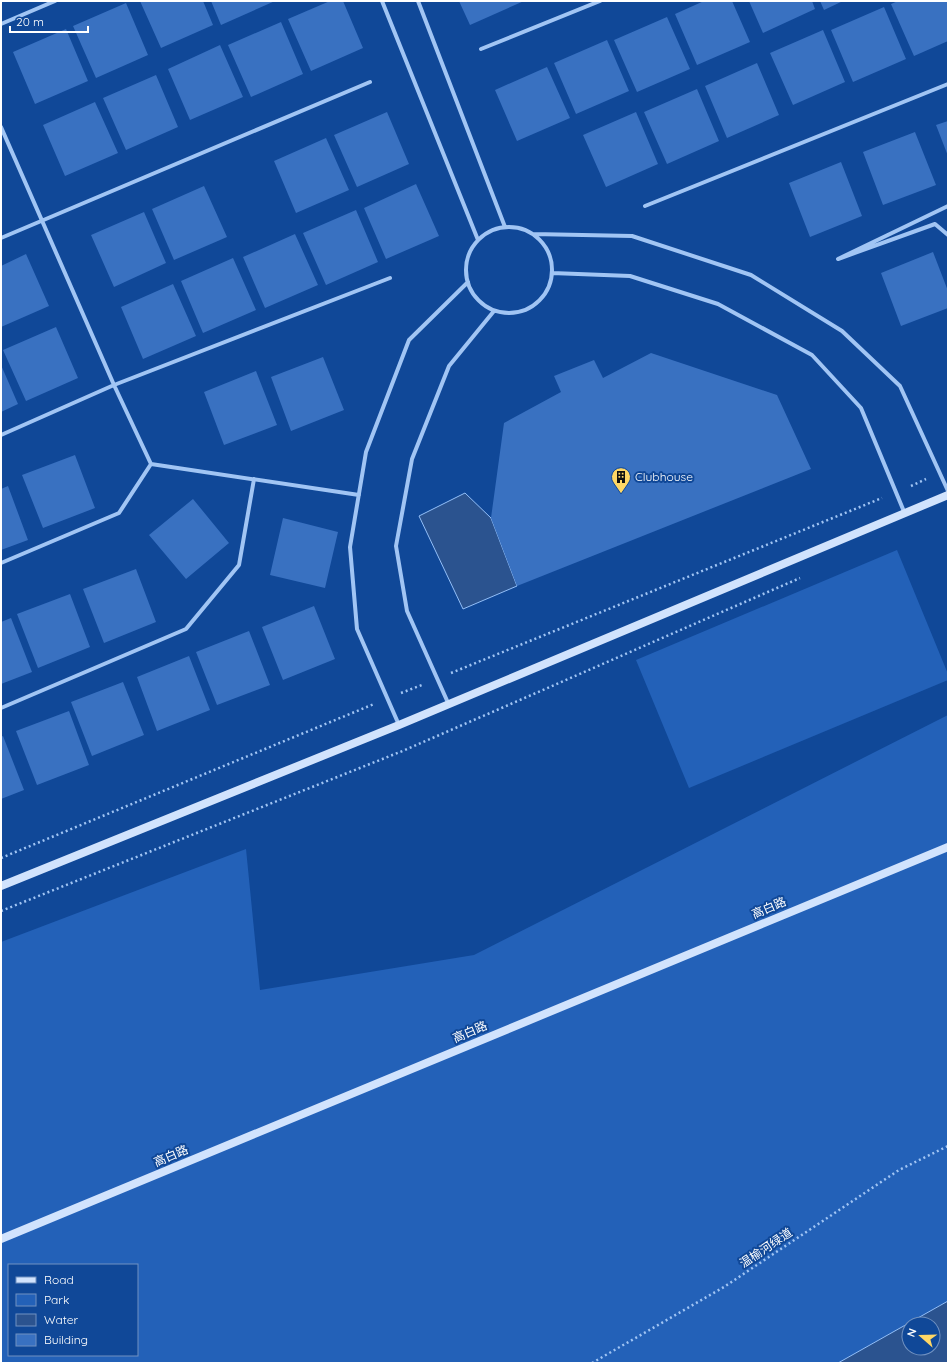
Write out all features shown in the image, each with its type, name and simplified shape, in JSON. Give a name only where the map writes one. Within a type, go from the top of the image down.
[{"type":"street","points":[[1,24],[55,1]]},
{"type":"street","points":[[382,1],[478,240]]},
{"type":"street","points":[[418,1],[505,227]]},
{"type":"street","points":[[481,49],[600,1]]},
{"type":"street","points":[[1,238],[370,82]]},
{"type":"street","points":[[645,206],[948,84]]},
{"type":"street","points":[[1,126],[114,385],[151,464]]},
{"type":"street","points":[[948,206],[838,259],[935,224],[948,235]]},
{"type":"street","points":[[505,227],[520,228],[533,234],[544,244],[550,258],[552,273],[550,285],[543,297],[533,306],[520,312],[508,313],[494,311],[483,304],[473,294],[468,282],[467,267],[470,253],[478,240],[490,232],[505,227]]},
{"type":"street","points":[[533,234],[632,236],[751,275],[842,331],[900,386],[948,491]]},
{"type":"street","points":[[552,273],[630,276],[718,304],[812,355],[861,408],[905,514]]},
{"type":"street","points":[[1,435],[114,385],[390,278]]},
{"type":"street","points":[[399,725],[357,629],[350,547],[366,452],[409,340],[468,282]]},
{"type":"street","points":[[449,704],[407,611],[396,546],[412,458],[449,366],[494,311]]},
{"type":"street","points":[[151,464],[359,495]]},
{"type":"street","points":[[1,563],[119,512],[151,464]]},
{"type":"street","points":[[1,708],[186,628],[239,565],[254,479]]},
{"type":"street","points":[[1,886],[399,725],[948,495]]},
{"type":"street","name":"高白路","points":[[1,1239],[948,847]]},
{"type":"path","points":[[1,858],[940,474]]},
{"type":"path","points":[[1,911],[405,750],[803,577]]},
{"type":"path","name":"温榆河绿道","points":[[592,1363],[724,1287],[899,1170],[948,1146]]},
{"type":"green space","points":[[897,550],[948,674],[948,680],[689,788],[636,660]]},
{"type":"green space","points":[[948,715],[948,1301],[921,1316],[901,1316],[901,1327],[838,1363],[1,1363],[1,942],[246,849],[260,990],[474,955]]},
{"type":"water","points":[[465,493],[491,518],[517,586],[463,609],[419,516]]},
{"type":"water","points":[[948,1301],[948,1363],[838,1363],[901,1327],[901,1356],[941,1356],[941,1316],[921,1316]]},
{"type":"building","points":[[140,1],[203,1],[213,25],[161,48]]},
{"type":"building","points":[[211,1],[275,1],[221,25]]},
{"type":"building","points":[[330,1],[343,1],[363,48],[311,71],[288,19]]},
{"type":"building","points":[[459,1],[524,1],[470,25]]},
{"type":"building","points":[[704,1],[732,1],[750,42],[697,65],[675,14]]},
{"type":"building","points":[[749,1],[812,1],[815,9],[763,33]]},
{"type":"building","points":[[820,1],[843,1],[824,10]]},
{"type":"building","points":[[898,1],[948,1],[948,41],[914,56],[891,4]]},
{"type":"building","points":[[126,3],[148,55],[96,78],[73,26]]},
{"type":"building","points":[[884,7],[906,59],[853,82],[831,30]]},
{"type":"building","points":[[667,17],[690,69],[637,92],[614,40]]},
{"type":"building","points":[[281,22],[303,74],[251,97],[228,45]]},
{"type":"building","points":[[66,29],[88,81],[35,104],[13,52]]},
{"type":"building","points":[[823,30],[845,82],[793,105],[770,53]]},
{"type":"building","points":[[607,40],[629,91],[576,114],[554,63]]},
{"type":"building","points":[[220,45],[243,97],[190,120],[168,69]]},
{"type":"building","points":[[757,63],[779,115],[727,138],[705,86]]},
{"type":"building","points":[[547,67],[570,118],[517,141],[495,90]]},
{"type":"building","points":[[156,75],[178,127],[126,150],[103,98]]},
{"type":"building","points":[[697,89],[719,141],[667,164],[644,112]]},
{"type":"building","points":[[95,102],[118,153],[65,176],[43,125]]},
{"type":"building","points":[[387,112],[409,164],[357,187],[334,135]]},
{"type":"building","points":[[636,112],[658,164],[606,187],[583,135]]},
{"type":"building","points":[[948,121],[948,156],[936,125]]},
{"type":"building","points":[[915,132],[936,185],[883,205],[863,152]]},
{"type":"building","points":[[326,138],[349,190],[296,213],[274,161]]},
{"type":"building","points":[[841,162],[862,216],[810,237],[789,183]]},
{"type":"building","points":[[416,184],[439,236],[386,259],[364,208]]},
{"type":"building","points":[[204,186],[227,237],[174,260],[152,209]]},
{"type":"building","points":[[356,210],[378,262],[326,285],[303,233]]},
{"type":"building","points":[[144,212],[166,263],[114,287],[91,235]]},
{"type":"building","points":[[295,234],[318,285],[265,308],[243,257]]},
{"type":"building","points":[[933,252],[948,291],[948,308],[901,326],[881,273]]},
{"type":"building","points":[[26,254],[49,306],[1,327],[1,266]]},
{"type":"building","points":[[233,258],[256,310],[203,333],[181,281]]},
{"type":"building","points":[[173,284],[196,336],[143,359],[121,307]]},
{"type":"building","points":[[56,327],[78,378],[26,401],[3,350]]},
{"type":"building","name":"Clubhouse","points":[[651,353],[777,395],[811,469],[517,586],[491,518],[504,423],[561,392],[554,376],[594,360],[603,378]]},
{"type":"building","points":[[323,357],[344,410],[291,431],[271,377]]},
{"type":"building","points":[[1,365],[18,404],[1,412]]},
{"type":"building","points":[[256,371],[277,425],[224,445],[204,392]]},
{"type":"building","points":[[75,455],[95,508],[43,528],[22,475]]},
{"type":"building","points":[[8,486],[28,540],[1,550],[1,489]]},
{"type":"building","points":[[193,499],[229,543],[186,579],[149,535]]},
{"type":"building","points":[[283,518],[338,532],[325,588],[270,575]]},
{"type":"building","points":[[136,569],[156,622],[104,643],[83,589]]},
{"type":"building","points":[[70,594],[90,647],[38,668],[17,614]]},
{"type":"building","points":[[314,606],[335,659],[283,680],[262,627]]},
{"type":"building","points":[[11,618],[32,672],[1,684],[1,622]]},
{"type":"building","points":[[249,631],[270,685],[217,705],[196,652]]},
{"type":"building","points":[[189,656],[210,710],[157,731],[137,677]]},
{"type":"building","points":[[123,682],[144,735],[92,756],[71,702]]},
{"type":"building","points":[[69,711],[89,765],[37,785],[16,731]]},
{"type":"building","points":[[3,736],[24,790],[1,799],[1,737]]},
{"type":"place","name":"Clubhouse","points":[[621,494]]}]
